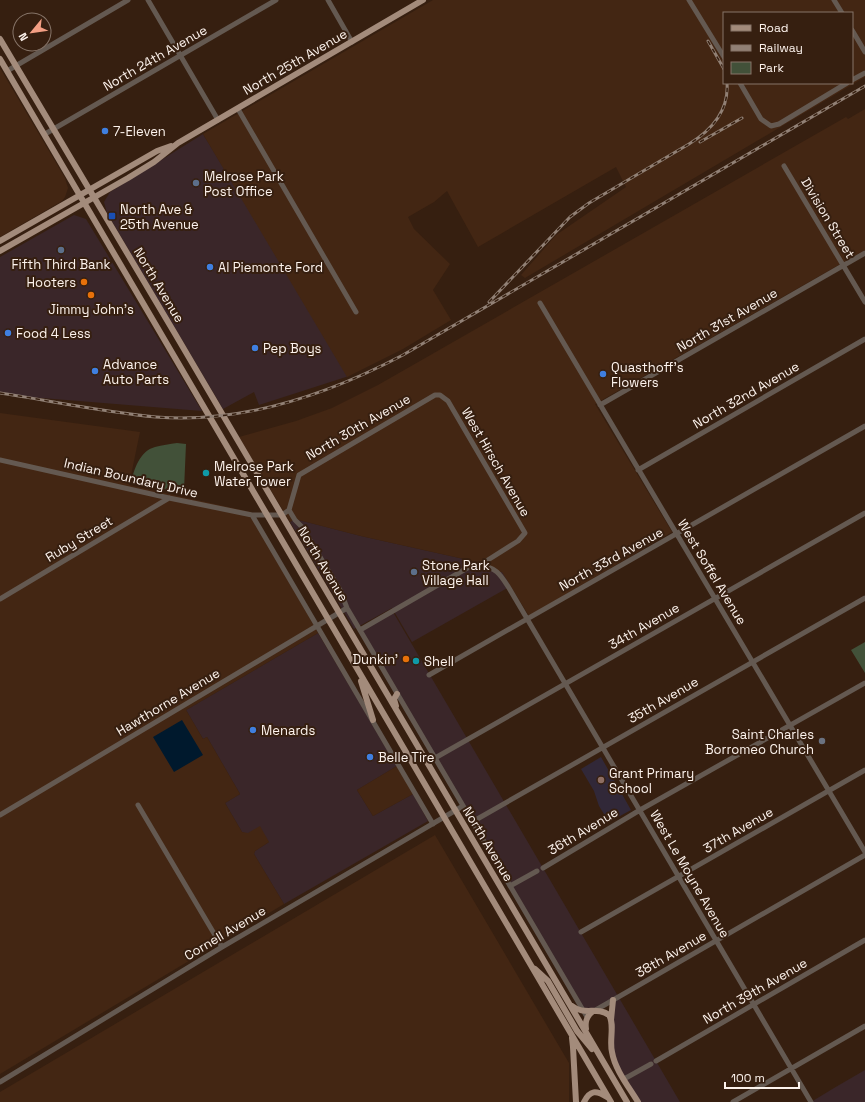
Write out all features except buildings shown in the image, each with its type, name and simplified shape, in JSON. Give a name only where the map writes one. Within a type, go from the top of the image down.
[{"type":"main road","name":"North 25th Avenue","points":[[0,241],[157,152],[178,143],[238,109],[423,0]]},
{"type":"main road","name":"North Avenue","points":[[0,39],[627,1102]]},
{"type":"main road","name":"North Avenue","points":[[0,59],[610,1100]]},
{"type":"main road","name":"North 25th Avenue","points":[[0,251],[154,162],[178,143]]},
{"type":"main road","points":[[120,264],[130,258]]},
{"type":"main road","points":[[142,302],[152,295]]},
{"type":"main road","points":[[367,660],[378,662]]},
{"type":"main road","points":[[355,664],[373,720]]},
{"type":"main road","points":[[396,710],[394,699],[400,693]]},
{"type":"main road","points":[[531,966],[548,981],[577,1031],[602,1058]]},
{"type":"main road","points":[[613,1000],[611,1023],[612,1053],[624,1079],[638,1102]]},
{"type":"main road","points":[[569,1004],[585,1014],[601,1010],[610,1018],[611,1023]]},
{"type":"main road","points":[[585,1014],[588,1035]]},
{"type":"main road","points":[[570,1031],[574,1047],[576,1102]]},
{"type":"main road","points":[[584,1102],[587,1095],[594,1092],[601,1093],[610,1100]]},
{"type":"street","points":[[7,71],[128,0]]},
{"type":"street","points":[[148,0],[218,120]]},
{"type":"street","name":"North 24th Avenue","points":[[45,134],[276,0]]},
{"type":"street","points":[[328,0],[352,42]]},
{"type":"street","points":[[690,0],[723,55]]},
{"type":"street","points":[[834,0],[841,12]]},
{"type":"street","points":[[853,32],[865,52]]},
{"type":"street","points":[[853,79],[865,72]]},
{"type":"street","points":[[741,84],[762,119],[771,126],[779,124],[845,84]]},
{"type":"street","points":[[238,109],[356,312]]},
{"type":"street","name":"Division Street","points":[[784,166],[865,302]]},
{"type":"street","name":"North 31st Avenue","points":[[600,405],[865,253]]},
{"type":"street","name":"West Soffel Avenue","points":[[540,303],[865,854]]},
{"type":"street","name":"North 32nd Avenue","points":[[638,470],[865,339]]},
{"type":"street","name":"North 30th Avenue","points":[[289,510],[299,475],[435,395],[440,395],[448,401]]},
{"type":"street","name":"West Hirsch Avenue","points":[[448,401],[525,533],[518,541],[480,565]]},
{"type":"street","name":"North 33rd Avenue","points":[[429,675],[677,535],[865,426]]},
{"type":"street","name":"Indian Boundary Drive","points":[[0,460],[168,498],[252,515],[282,515]]},
{"type":"street","name":"Ruby Street","points":[[0,599],[168,498]]},
{"type":"street","points":[[282,515],[289,510]]},
{"type":"street","name":"North Avenue","points":[[289,510],[295,520],[302,527],[340,590],[347,608],[378,662],[400,693],[435,758],[585,1014]]},
{"type":"street","name":"34th Avenue","points":[[435,758],[865,513]]},
{"type":"street","points":[[252,515],[433,824]]},
{"type":"street","points":[[360,630],[469,567],[480,565]]},
{"type":"street","name":"West Le Moyne Avenue","points":[[480,565],[490,567],[500,573],[810,1102]]},
{"type":"street","name":"35th Avenue","points":[[472,822],[865,598]]},
{"type":"street","name":"Hawthorne Avenue","points":[[0,815],[347,608]]},
{"type":"street","name":"36th Avenue","points":[[542,868],[640,810],[865,683]]},
{"type":"street","name":"37th Avenue","points":[[581,932],[865,770]]},
{"type":"street","points":[[138,805],[222,948]]},
{"type":"street","name":"Cornell Avenue","points":[[0,1082],[222,948],[463,806]]},
{"type":"street","name":"38th Avenue","points":[[592,1012],[865,854]]},
{"type":"street","points":[[510,886],[537,871]]},
{"type":"street","name":"North 39th Avenue","points":[[656,1061],[865,940]]},
{"type":"street","points":[[733,1102],[865,1026]]},
{"type":"street","points":[[624,1079],[651,1064]]},
{"type":"shaded area","points":[[433,0],[865,0],[865,77],[525,278],[521,275],[556,235],[626,187],[616,167],[478,247],[447,191],[434,202],[408,217],[414,229],[450,264],[433,290],[451,320],[403,349],[347,377],[203,134]]},
{"type":"shaded area","points":[[0,68],[65,178],[68,188],[62,201],[0,237]]},
{"type":"shaded area","points":[[865,109],[865,250],[595,404],[672,532],[529,616],[502,572],[468,566],[464,559],[361,536],[295,519],[290,522],[239,437],[296,421],[332,408],[378,385],[846,117],[848,119]]},
{"type":"shaded area","points":[[203,134],[349,376],[259,405],[254,392],[223,409],[107,213],[104,202],[110,192]]},
{"type":"shaded area","points":[[74,215],[86,219],[202,411],[17,396],[0,392],[0,257]]},
{"type":"shaded area","points":[[0,413],[140,432],[129,485],[251,512],[318,633],[186,710],[203,739],[207,737],[240,794],[225,803],[242,832],[248,833],[260,826],[269,842],[255,851],[254,854],[284,904],[0,1074]]},
{"type":"shaded area","points":[[295,519],[361,536],[464,559],[468,566],[503,572],[511,586],[412,642],[392,608],[354,629],[290,522]]},
{"type":"shaded area","points":[[393,612],[680,1102],[638,1102],[614,1059],[613,1000],[592,1012],[584,1012],[360,630]]},
{"type":"shaded area","points":[[318,633],[397,766],[357,790],[373,816],[413,794],[428,821],[284,904],[254,854],[255,851],[269,842],[242,832],[225,803],[240,794],[207,737],[203,739],[186,710]]},
{"type":"shaded area","name":"Grant Primary School","points":[[601,757],[631,810],[609,822],[599,806],[594,791],[581,769]]},
{"type":"shaded area","points":[[397,766],[413,794],[373,816],[357,790]]},
{"type":"shaded area","points":[[435,835],[569,1063],[569,1102],[0,1102],[0,1092]]},
{"type":"shaded area","points":[[865,1070],[865,1102],[811,1102],[834,1088]]},
{"type":"green space","points":[[177,443],[186,444],[184,490],[180,492],[131,483],[138,461],[145,452],[155,447]]},
{"type":"green space","points":[[865,642],[865,673],[851,650]]},
{"type":"water","points":[[182,720],[203,755],[174,772],[153,737]]},
{"type":"railway","points":[[708,41],[723,67]]},
{"type":"railway","points":[[489,302],[570,217],[589,203],[697,139],[712,126],[722,111],[727,93],[727,84]]},
{"type":"railway","points":[[0,393],[136,415],[188,418],[221,416],[284,404],[345,383],[403,355],[865,86]]},
{"type":"railway","points":[[700,142],[742,118]]},
{"type":"place","name":"7-Eleven","points":[[105,131]]},
{"type":"place","name":"Melrose Park Post Office","points":[[196,183]]},
{"type":"place","name":"North Ave & 25th Avenue","points":[[112,216]]},
{"type":"place","name":"Fifth Third Bank","points":[[61,250]]},
{"type":"place","name":"Al Piemonte Ford","points":[[210,267]]},
{"type":"place","name":"Hooters","points":[[84,282]]},
{"type":"place","name":"Jimmy John's","points":[[91,295]]},
{"type":"place","name":"Food 4 Less","points":[[8,333]]},
{"type":"place","name":"Pep Boys","points":[[255,348]]},
{"type":"place","name":"Advance Auto Parts","points":[[95,371]]},
{"type":"place","name":"Quasthoff's Flowers","points":[[603,374]]},
{"type":"place","name":"Melrose Park Water Tower","points":[[206,473]]},
{"type":"place","name":"Stone Park Village Hall","points":[[414,572]]},
{"type":"place","name":"Dunkin'","points":[[406,659]]},
{"type":"place","name":"Shell","points":[[416,661]]},
{"type":"place","name":"Menards","points":[[253,730]]},
{"type":"place","name":"Saint Charles Borromeo Church","points":[[822,741]]},
{"type":"place","name":"Belle Tire","points":[[370,757]]},
{"type":"place","name":"Grant Primary School","points":[[601,780]]}]
